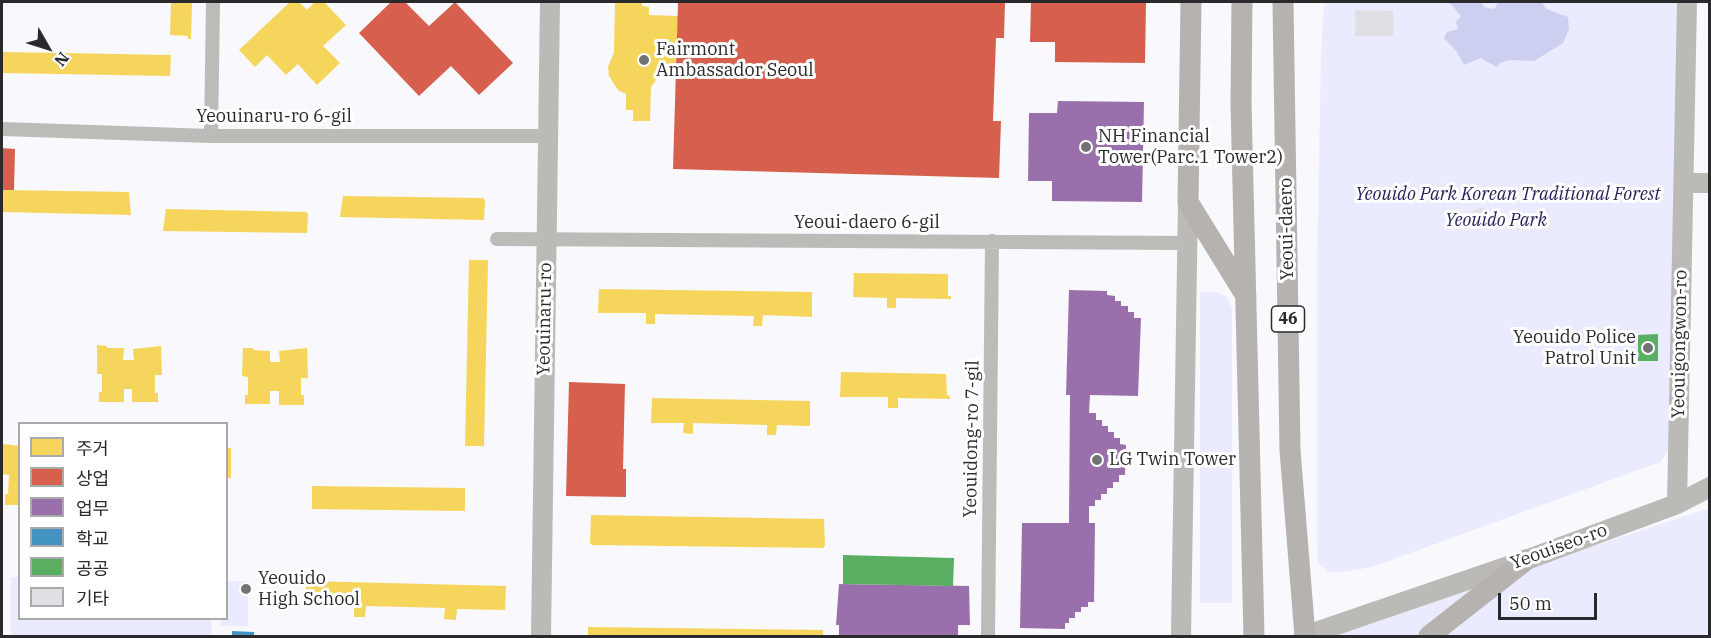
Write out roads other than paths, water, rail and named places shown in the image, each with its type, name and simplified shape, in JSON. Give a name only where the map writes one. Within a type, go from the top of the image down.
[{"type":"main road","points":[[1188,202],[1191,2]]},
{"type":"main road","points":[[1242,2],[1241,104],[1247,297]]},
{"type":"main road","name":"Yeoui-daero","points":[[1283,2],[1290,450],[1305,636]]},
{"type":"main road","name":"46","points":[[1188,202],[1247,297],[1254,636]]},
{"type":"main road","points":[[1429,636],[1526,560]]},
{"type":"street","points":[[211,136],[213,2]]},
{"type":"street","name":"Yeouinaru-ro","points":[[541,636],[550,2]]},
{"type":"street","name":"Yeouigongwon-ro","points":[[1677,504],[1687,2]]},
{"type":"street","name":"Yeouinaru-ro 6-gil","points":[[2,129],[211,136],[547,136]]},
{"type":"street","points":[[1684,183],[1710,183]]},
{"type":"street","points":[[1181,636],[1188,202]]},
{"type":"street","name":"Yeoui-daero 6-gil","points":[[498,239],[1187,243]]},
{"type":"street","name":"Yeouidong-ro 7-gil","points":[[988,636],[992,242]]},
{"type":"street","name":"Yeouiseo-ro","points":[[1305,636],[1526,560],[1677,504],[1710,487]]},
{"type":"water","points":[[1449,2],[1481,2],[1484,7],[1491,9],[1495,8],[1498,2],[1542,2],[1546,9],[1568,17],[1569,29],[1563,43],[1534,61],[1509,60],[1496,67],[1481,58],[1464,65],[1457,52],[1444,38],[1447,32],[1458,29],[1456,22],[1461,16]]},
{"type":"place","name":"Fairmont Ambassador Seoul","points":[[644,60]]},
{"type":"place","name":"NH Financial Tower(Parc.1 Tower2)","points":[[1086,147]]},
{"type":"place","name":"Yeouido Police Patrol Unit","points":[[1648,348]]},
{"type":"place","name":"LG Twin Tower","points":[[1097,460]]},
{"type":"place","name":"Yeouido High School","points":[[246,589]]},
{"type":"park label","name":"Yeouido Park Korean Traditional Forest","points":[[1508,195]]},
{"type":"park label","name":"Yeouido Park","points":[[1496,221]]}]
